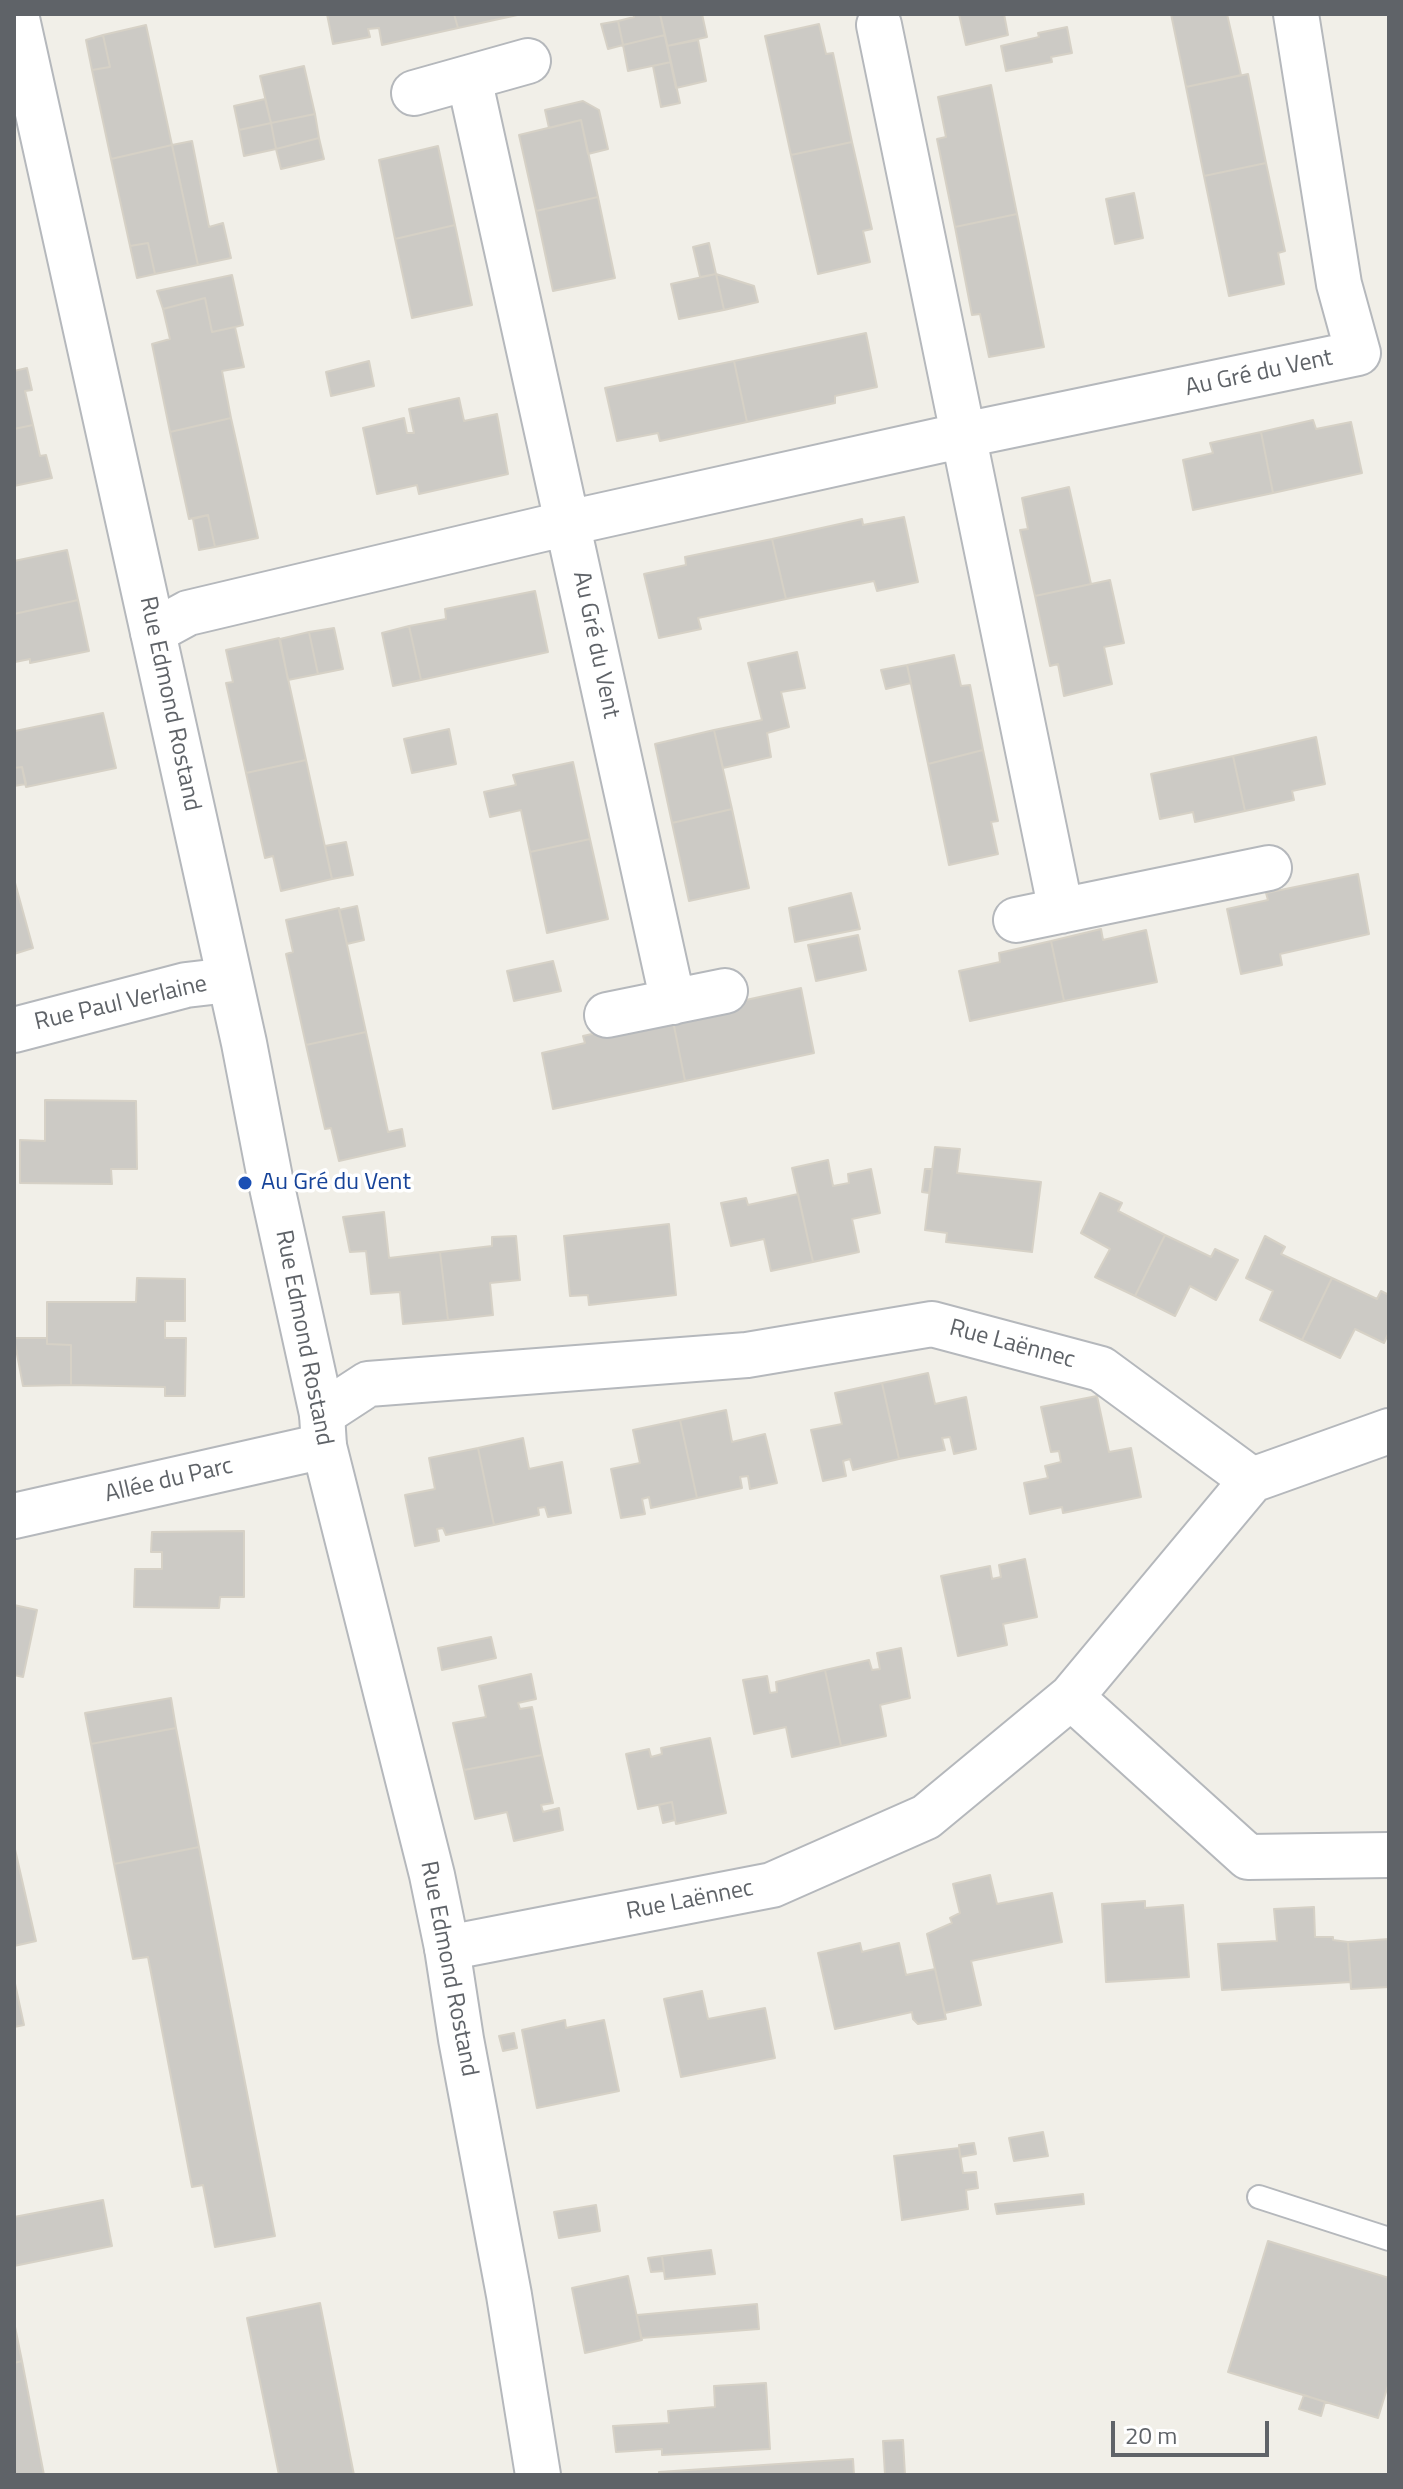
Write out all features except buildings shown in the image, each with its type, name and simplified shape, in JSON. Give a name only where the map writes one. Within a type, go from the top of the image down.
[{"type":"street","name":"Rue Edmond Rostand","points":[[16,14],[229,980],[323,1430],[432,1875],[509,2295],[538,2475]]},
{"type":"street","name":"Au Gré du Vent","points":[[153,632],[188,613],[568,523],[964,435],[1358,353],[1339,284],[1296,14]]},
{"type":"street","points":[[879,25],[1061,911]]},
{"type":"street","points":[[414,93],[528,61]]},
{"type":"street","name":"Au Gré du Vent","points":[[469,78],[673,1002]]},
{"type":"street","points":[[1016,920],[1269,868]]},
{"type":"street","name":"Rue Paul Verlaine","points":[[14,1030],[186,985],[229,980]]},
{"type":"street","points":[[607,1015],[725,991]]},
{"type":"street","name":"Rue Laënnec","points":[[323,1430],[368,1384],[747,1355],[932,1324],[1101,1369],[1252,1480],[1071,1697],[926,1817],[772,1885],[447,1948]]},
{"type":"street","name":"Allée du Parc","points":[[14,1516],[323,1430]]},
{"type":"street","points":[[1252,1480],[1389,1431]]},
{"type":"street","points":[[1071,1697],[1248,1857],[1389,1855]]},
{"type":"lane","points":[[1259,2197],[1389,2239]]},
{"type":"place","name":"Au Gré du Vent","points":[[245,1183]]}]
